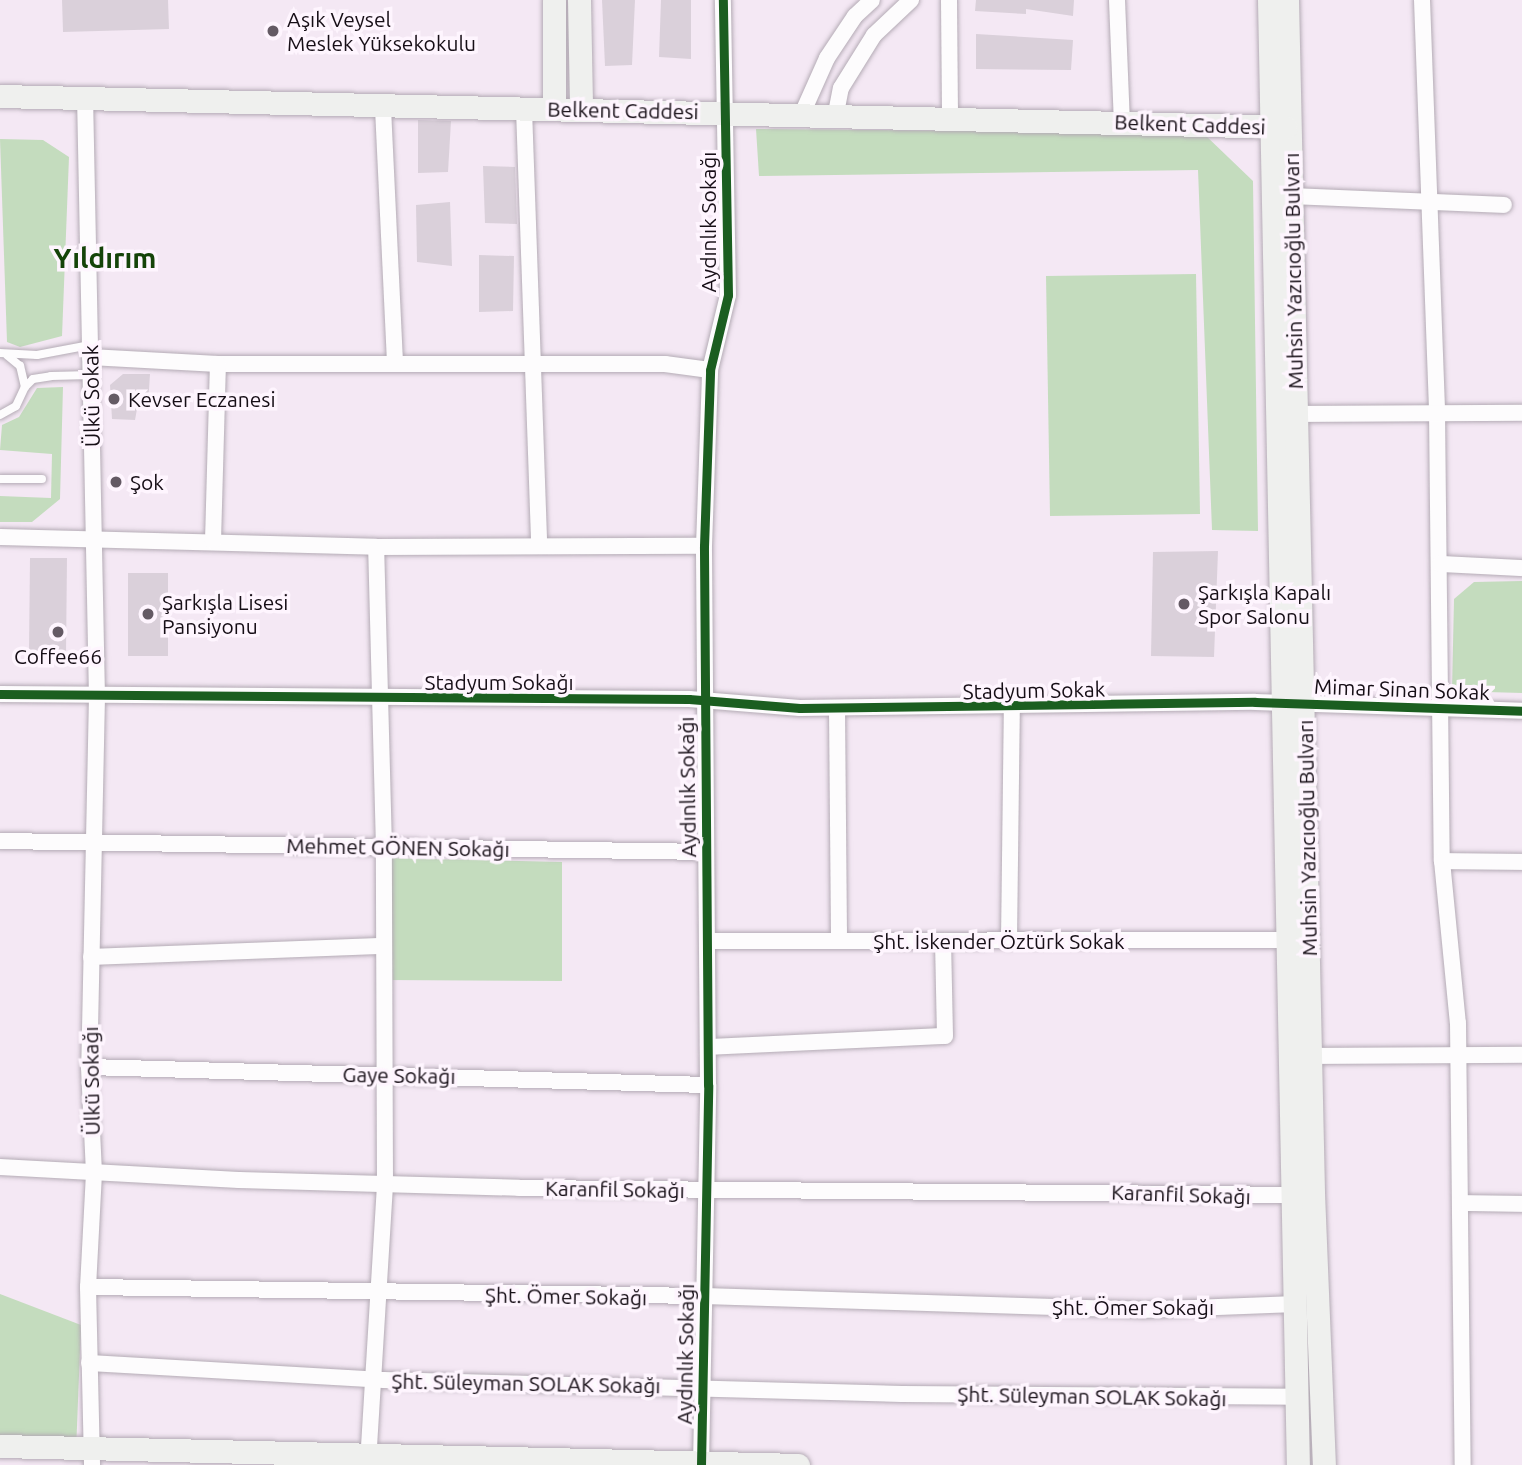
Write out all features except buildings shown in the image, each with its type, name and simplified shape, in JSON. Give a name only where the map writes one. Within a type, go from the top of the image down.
[{"type":"main road","points":[[554,0],[554,109]]},
{"type":"main road","points":[[579,0],[581,109]]},
{"type":"main road","name":"Muhsin Yazıcıoğlu Bulvarı","points":[[1269,0],[1280,127],[1293,196],[1311,1056],[1296,1304],[1298,1465]]},
{"type":"main road","name":"Muhsin Yazıcıoğlu Bulvarı","points":[[1287,0],[1280,127],[1280,703],[1303,1194],[1324,1465]]},
{"type":"main road","name":"Belkent Caddesi","points":[[0,96],[85,95],[383,108],[724,111],[1280,127]]},
{"type":"main road","points":[[0,1446],[92,1458],[798,1465]]},
{"type":"street","name":"Aydınlık Sokağı","points":[[701,1464],[708,1085],[704,546],[710,370],[729,295],[723,0]]},
{"type":"street","points":[[802,114],[827,58],[855,8],[873,0]]},
{"type":"street","points":[[836,114],[841,88],[874,35],[911,0]]},
{"type":"street","points":[[949,0],[950,117]]},
{"type":"street","points":[[1117,0],[1122,122]]},
{"type":"street","points":[[1422,0],[1437,411],[1442,861],[1458,1023],[1455,1054],[1461,1203],[1463,1465]]},
{"type":"street","name":"Ülkü Sokak","points":[[85,95],[97,696]]},
{"type":"street","points":[[383,108],[395,364]]},
{"type":"street","points":[[524,109],[535,364],[539,546]]},
{"type":"street","points":[[1293,196],[1430,204],[1504,205]]},
{"type":"street","points":[[90,351],[218,363],[665,364],[710,370]]},
{"type":"street","points":[[214,541],[218,363]]},
{"type":"street","points":[[1296,414],[1437,411],[1522,413]]},
{"type":"street","points":[[0,537],[94,537],[376,547],[704,546]]},
{"type":"street","points":[[368,1459],[385,1184],[382,700],[376,547]]},
{"type":"street","points":[[1440,564],[1522,568]]},
{"type":"street","name":"Stadyum Sokağı","points":[[0,694],[704,702]]},
{"type":"street","name":"Ülkü Sokağı","points":[[92,1458],[88,1287],[94,1173],[89,1067],[91,841],[97,696]]},
{"type":"street","name":"Stadyum Sokak","points":[[704,702],[837,708],[1280,703]]},
{"type":"street","name":"Mimar Sinan Sokak","points":[[1280,703],[1522,711]]},
{"type":"street","points":[[837,708],[839,941]]},
{"type":"street","points":[[1009,941],[1012,708]]},
{"type":"street","name":"Mehmet GÖNEN Sokağı","points":[[0,841],[706,852]]},
{"type":"street","points":[[1442,861],[1522,862]]},
{"type":"street","name":"Şht. İskender Öztürk Sokak","points":[[708,941],[1289,940]]},
{"type":"street","points":[[708,1047],[945,1036],[943,941]]},
{"type":"street","points":[[91,957],[384,946]]},
{"type":"street","points":[[1311,1056],[1522,1055]]},
{"type":"street","name":"Gaye Sokağı","points":[[89,1067],[708,1085]]},
{"type":"street","name":"Karanfil Sokağı","points":[[0,1167],[385,1184],[706,1191],[888,1188],[1303,1194]]},
{"type":"street","points":[[1461,1203],[1522,1204]]},
{"type":"street","name":"Şht. Ömer Sokağı","points":[[88,1287],[378,1294],[704,1296],[1142,1310],[1296,1304]]},
{"type":"street","name":"Şht. Süleyman SOLAK Sokağı","points":[[89,1363],[371,1379],[701,1388],[1299,1397]]},
{"type":"lane","points":[[2,353],[37,355],[90,351]]},
{"type":"lane","points":[[2,353],[20,366],[25,387]]},
{"type":"lane","points":[[0,415],[16,406],[25,387],[42,378],[90,375]]},
{"type":"lane","points":[[0,479],[43,479]]},
{"type":"green space","points":[[756,129],[1203,133],[1253,181],[1258,531],[1212,530],[1198,170],[759,176]]},
{"type":"green space","points":[[0,139],[43,140],[69,157],[62,336],[20,347],[7,342]]},
{"type":"green space","points":[[1196,274],[1200,514],[1050,516],[1046,276]]},
{"type":"green space","points":[[63,387],[60,499],[32,522],[0,522],[0,496],[51,498],[52,454],[0,450],[2,425],[19,417],[37,388]]},
{"type":"green space","points":[[1522,581],[1522,693],[1452,691],[1454,599],[1474,582]]},
{"type":"green space","points":[[383,858],[562,862],[562,981],[384,980]]},
{"type":"green space","points":[[0,1294],[81,1325],[76,1451],[0,1448]]},
{"type":"cycle path","points":[[701,1465],[708,1085],[704,546],[710,370],[728,295],[723,0]]},
{"type":"cycle path","points":[[0,694],[689,699],[800,708],[1255,702],[1522,711]]},
{"type":"place","name":"Aşık Veysel Meslek Yüksekokulu","points":[[273,31]]},
{"type":"place","name":"Kevser Eczanesi","points":[[114,399]]},
{"type":"place","name":"Şok","points":[[116,482]]},
{"type":"place","name":"Şarkışla Kapalı Spor Salonu","points":[[1184,604]]},
{"type":"place","name":"Şarkışla Lisesi Pansiyonu","points":[[148,614]]},
{"type":"place","name":"Coffee66","points":[[58,632]]},
{"type":"district","name":"Yıldırım","points":[[105,258]]}]
